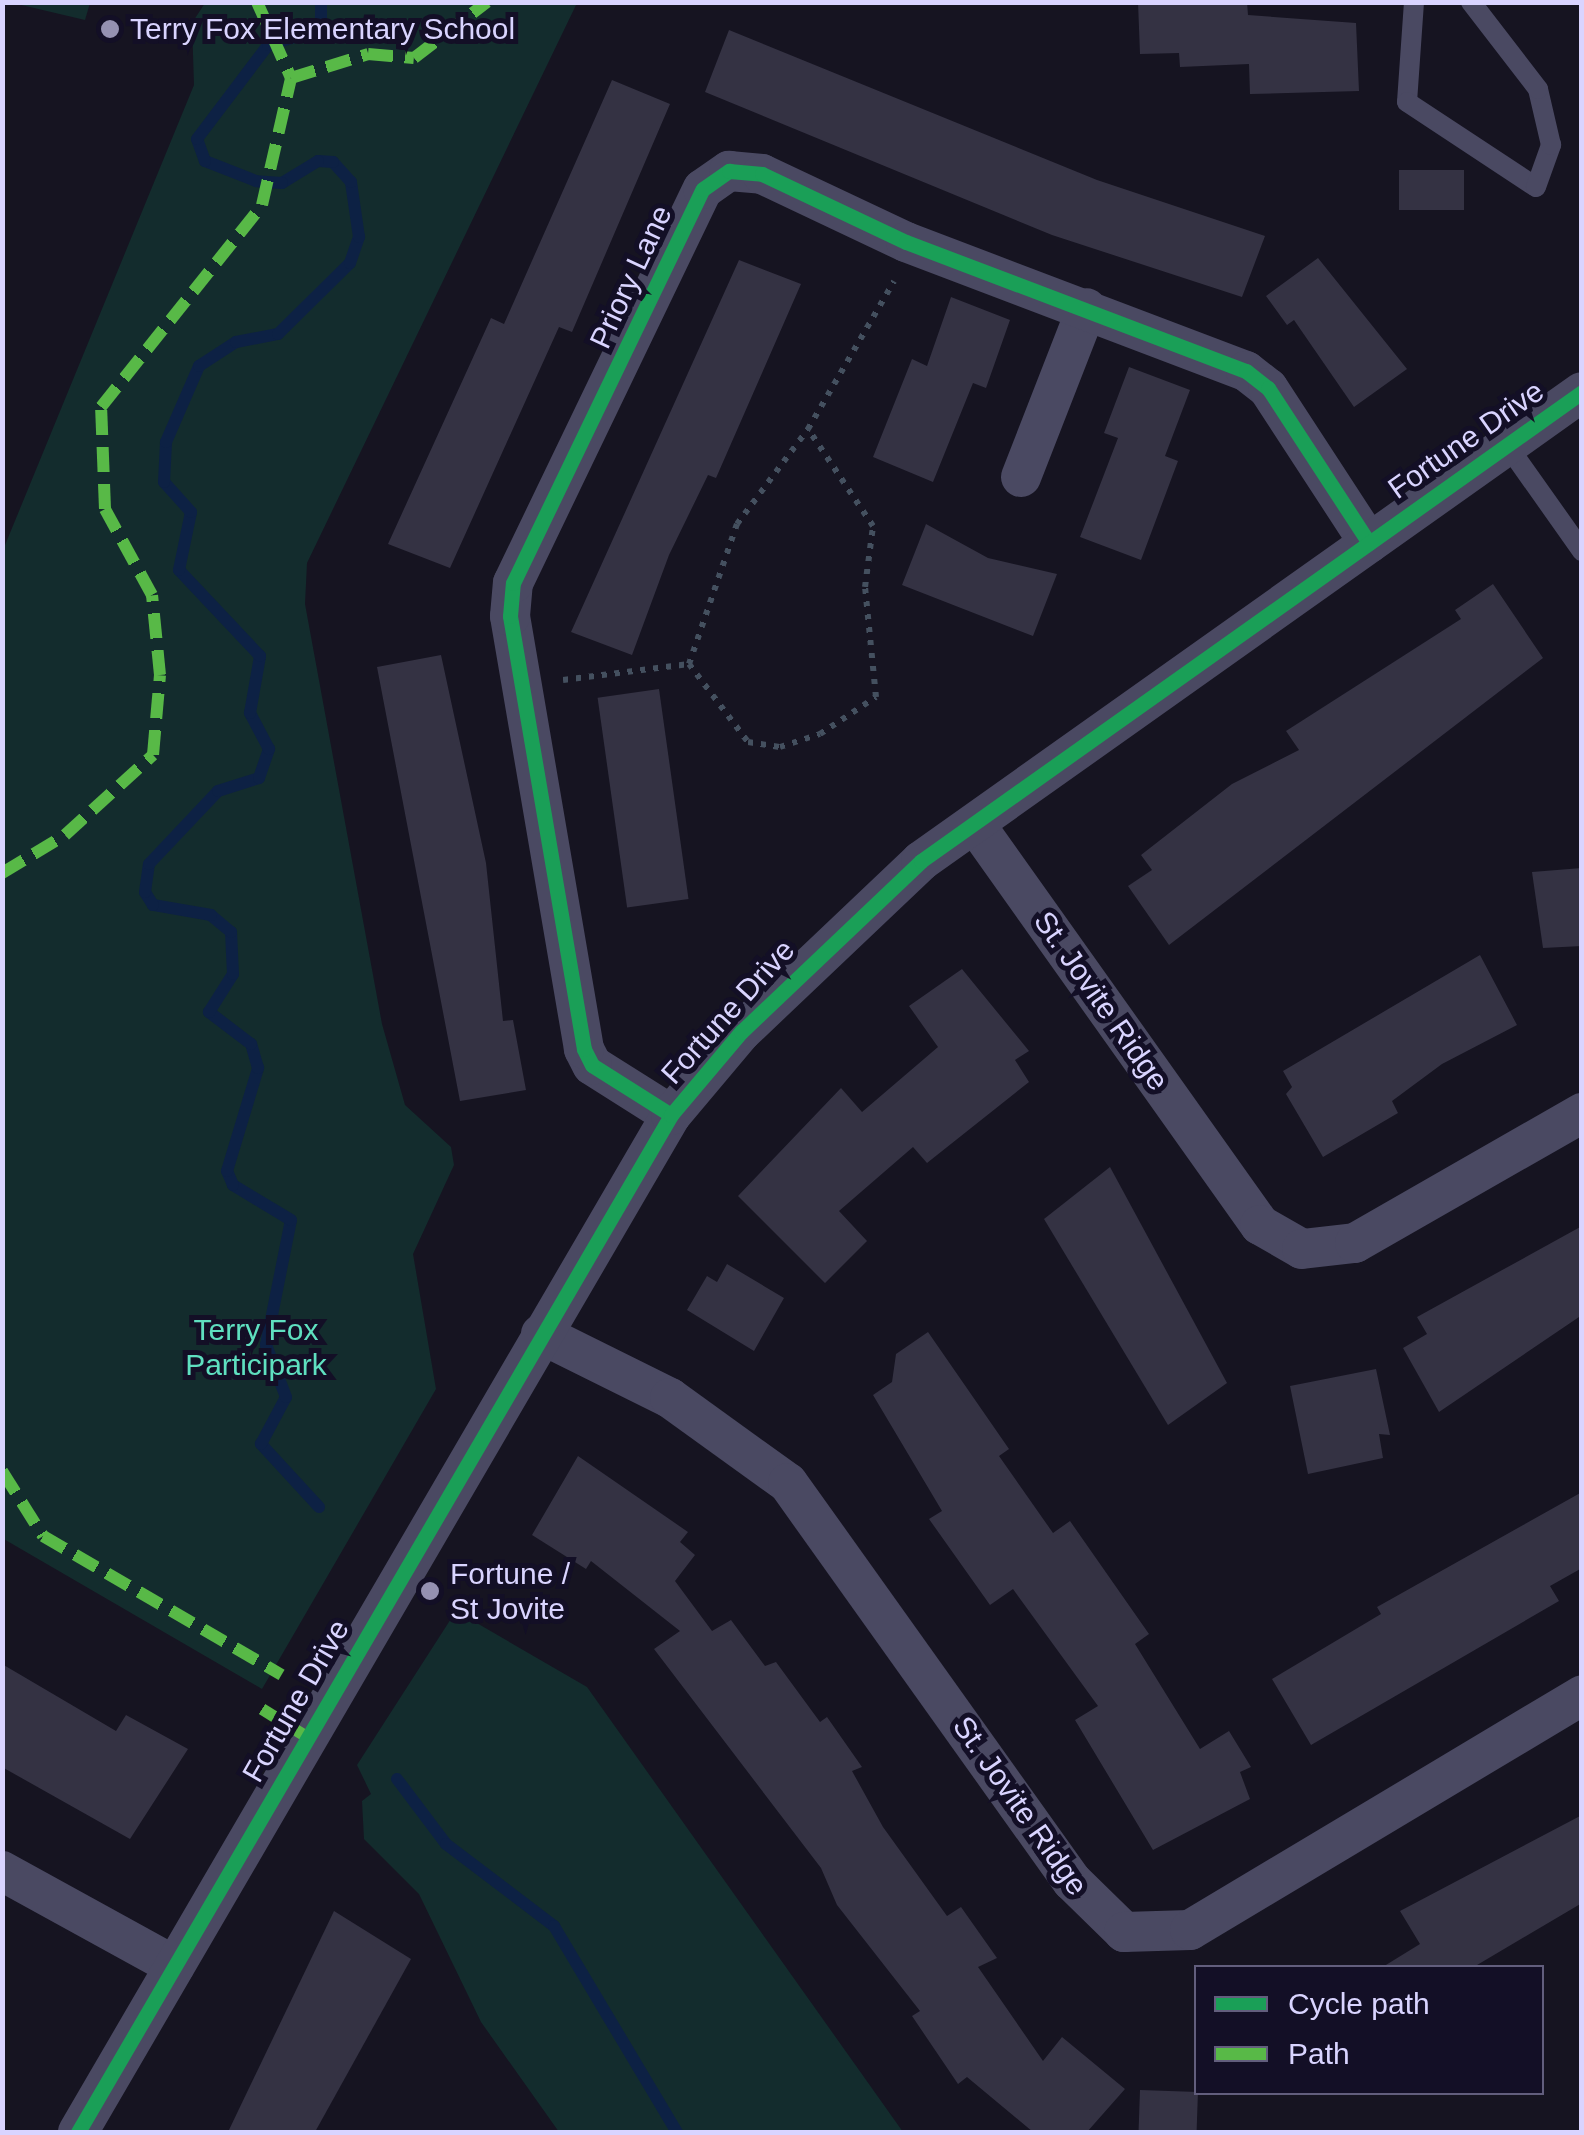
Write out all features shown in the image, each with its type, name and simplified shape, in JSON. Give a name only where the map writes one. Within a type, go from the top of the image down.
[{"type":"street","name":"Priory Lane","points":[[671,1116],[592,1065],[584,1049],[519,684],[513,583],[704,189],[729,170],[762,174],[906,242],[1087,308],[1268,388],[1369,543]]},
{"type":"street","points":[[1021,477],[1087,308]]},
{"type":"street","name":"Fortune Drive","points":[[78,2132],[671,1116],[861,910],[975,824],[1582,392]]},
{"type":"street","name":"St. Jovite Ridge","points":[[975,824],[1260,1225],[1302,1248],[1355,1243],[1582,1114]]},
{"type":"street","name":"St. Jovite Ridge","points":[[541,1334],[670,1398],[788,1483],[1072,1882],[1124,1932],[1190,1930],[1582,1695]]},
{"type":"street","points":[[2,1871],[175,1966]]},
{"type":"lane","points":[[1414,2],[1407,102],[1536,187],[1550,146],[1538,89],[1471,2]]},
{"type":"lane","points":[[1507,445],[1582,551]]},
{"type":"path","points":[[689,664],[737,524],[808,429],[886,306],[906,242]]},
{"type":"path","points":[[689,664],[748,742],[780,747],[820,734],[876,697],[865,587],[873,526],[808,429]]},
{"type":"path","points":[[519,684],[689,664]]},
{"type":"green space","points":[[13,3],[90,3],[85,20]]},
{"type":"green space","name":"Terry Fox Participark","points":[[205,3],[577,3],[307,563],[305,604],[382,1024],[405,1105],[451,1147],[454,1165],[413,1254],[436,1389],[262,1689],[2,1538],[3,550],[194,85],[192,23]]},
{"type":"green space","points":[[456,1611],[587,1687],[903,2132],[559,2132],[481,2022],[419,1894],[364,1839],[362,1801],[371,1794],[357,1765]]},
{"type":"building","points":[[1138,2],[1247,2],[1248,15],[1356,23],[1359,91],[1250,94],[1249,64],[1180,67],[1179,53],[1140,54]]},
{"type":"building","points":[[729,30],[1097,180],[1265,236],[1242,297],[1052,235],[705,92]]},
{"type":"building","points":[[612,80],[670,104],[572,332],[559,327],[450,568],[388,544],[491,318],[504,324]]},
{"type":"building","points":[[1399,170],[1464,170],[1464,210],[1399,210]]},
{"type":"building","points":[[1318,258],[1407,369],[1354,407],[1294,320],[1287,325],[1266,296]]},
{"type":"building","points":[[739,260],[801,284],[716,478],[708,475],[669,555],[632,655],[571,632]]},
{"type":"building","points":[[951,297],[1010,320],[986,388],[973,383],[933,482],[873,457],[912,359],[927,366]]},
{"type":"building","points":[[1129,367],[1190,390],[1165,456],[1178,461],[1141,560],[1080,537],[1118,438],[1104,433]]},
{"type":"building","points":[[926,524],[988,558],[1057,574],[1033,636],[902,585]]},
{"type":"building","points":[[1493,584],[1543,658],[1169,945],[1128,886],[1152,870],[1141,855],[1232,784],[1299,750],[1286,731],[1461,619],[1455,610]]},
{"type":"building","points":[[441,655],[486,863],[503,1021],[513,1020],[526,1090],[460,1101],[377,667]]},
{"type":"building","points":[[659,689],[689,899],[627,908],[598,698]]},
{"type":"building","points":[[1582,868],[1582,946],[1543,948],[1532,872]]},
{"type":"building","points":[[1480,955],[1517,1025],[1442,1064],[1392,1101],[1398,1113],[1323,1157],[1286,1094],[1292,1087],[1283,1071]]},
{"type":"building","points":[[962,969],[1029,1051],[1015,1060],[1029,1082],[927,1163],[913,1147],[839,1211],[867,1241],[825,1283],[738,1196],[841,1088],[862,1112],[938,1047],[909,1006]]},
{"type":"building","points":[[1110,1167],[1227,1383],[1168,1425],[1044,1219]]},
{"type":"building","points":[[1582,1226],[1582,1315],[1439,1412],[1403,1348],[1427,1334],[1417,1317]]},
{"type":"building","points":[[727,1264],[784,1298],[754,1351],[687,1310],[707,1276],[717,1282]]},
{"type":"building","points":[[928,1332],[1009,1449],[999,1456],[1053,1533],[1070,1521],[1149,1634],[1135,1644],[1200,1749],[1229,1731],[1251,1767],[1240,1772],[1250,1799],[1153,1850],[1075,1720],[1098,1706],[1013,1589],[990,1605],[929,1519],[942,1511],[873,1395],[892,1382],[896,1354]]},
{"type":"building","points":[[1376,1369],[1390,1435],[1379,1434],[1383,1458],[1308,1474],[1290,1386]]},
{"type":"building","points":[[578,1456],[688,1532],[680,1542],[695,1555],[675,1581],[712,1631],[731,1620],[765,1666],[776,1662],[820,1722],[827,1717],[862,1767],[852,1771],[883,1827],[947,1916],[961,1907],[997,1958],[978,1967],[1043,2061],[1062,2037],[1125,2089],[1087,2132],[1033,2132],[967,2077],[958,2084],[912,2016],[920,2011],[837,1905],[821,1868],[654,1649],[680,1631],[591,1561],[586,1569],[532,1535]]},
{"type":"building","points":[[1582,1492],[1582,1568],[1550,1586],[1559,1601],[1311,1745],[1272,1679],[1381,1614],[1377,1607]]},
{"type":"building","points":[[2,1664],[116,1731],[126,1715],[188,1749],[130,1839],[2,1767]]},
{"type":"building","points":[[1582,1815],[1582,1903],[1477,1965],[1386,1965],[1420,1944],[1400,1911]]},
{"type":"building","points":[[334,1911],[411,1959],[315,2132],[228,2132]]},
{"type":"building","points":[[1140,2090],[1198,2095],[1197,2132],[1139,2132]]},
{"type":"waterway","points":[[319,1507],[261,1444],[286,1397],[266,1345],[291,1220],[233,1185],[227,1171],[258,1068],[251,1044],[209,1012],[233,974],[231,932],[211,915],[153,905],[145,892],[149,864],[218,791],[259,778],[269,749],[250,713],[260,656],[179,570],[191,512],[164,482],[166,442],[199,366],[236,342],[278,334],[350,263],[359,237],[351,182],[333,162],[318,161],[282,183],[256,181],[205,161],[197,139],[268,45],[321,29],[321,2]]},
{"type":"waterway","points":[[397,1779],[446,1844],[554,1926],[677,2132]]},
{"type":"marked path","points":[[257,2],[291,78]]},
{"type":"marked path","points":[[2,873],[65,835],[153,755],[160,675],[152,595],[105,509],[101,407],[262,205],[291,78],[368,54],[414,58],[487,2]]},
{"type":"marked path","points":[[2,1471],[43,1536],[282,1675]]},
{"type":"marked path","points":[[262,1709],[307,1737]]},
{"type":"cycle path","points":[[671,1115],[592,1065],[584,1049],[510,616],[513,583],[703,189],[729,171],[762,174],[906,242],[1246,371],[1268,388],[1369,543]]},
{"type":"cycle path","points":[[78,2132],[671,1115],[741,1032],[921,861],[1582,392]]},
{"type":"place","name":"Terry Fox Elementary School","points":[[110,29]]},
{"type":"place","name":"Fortune / St Jovite","points":[[430,1591]]}]
